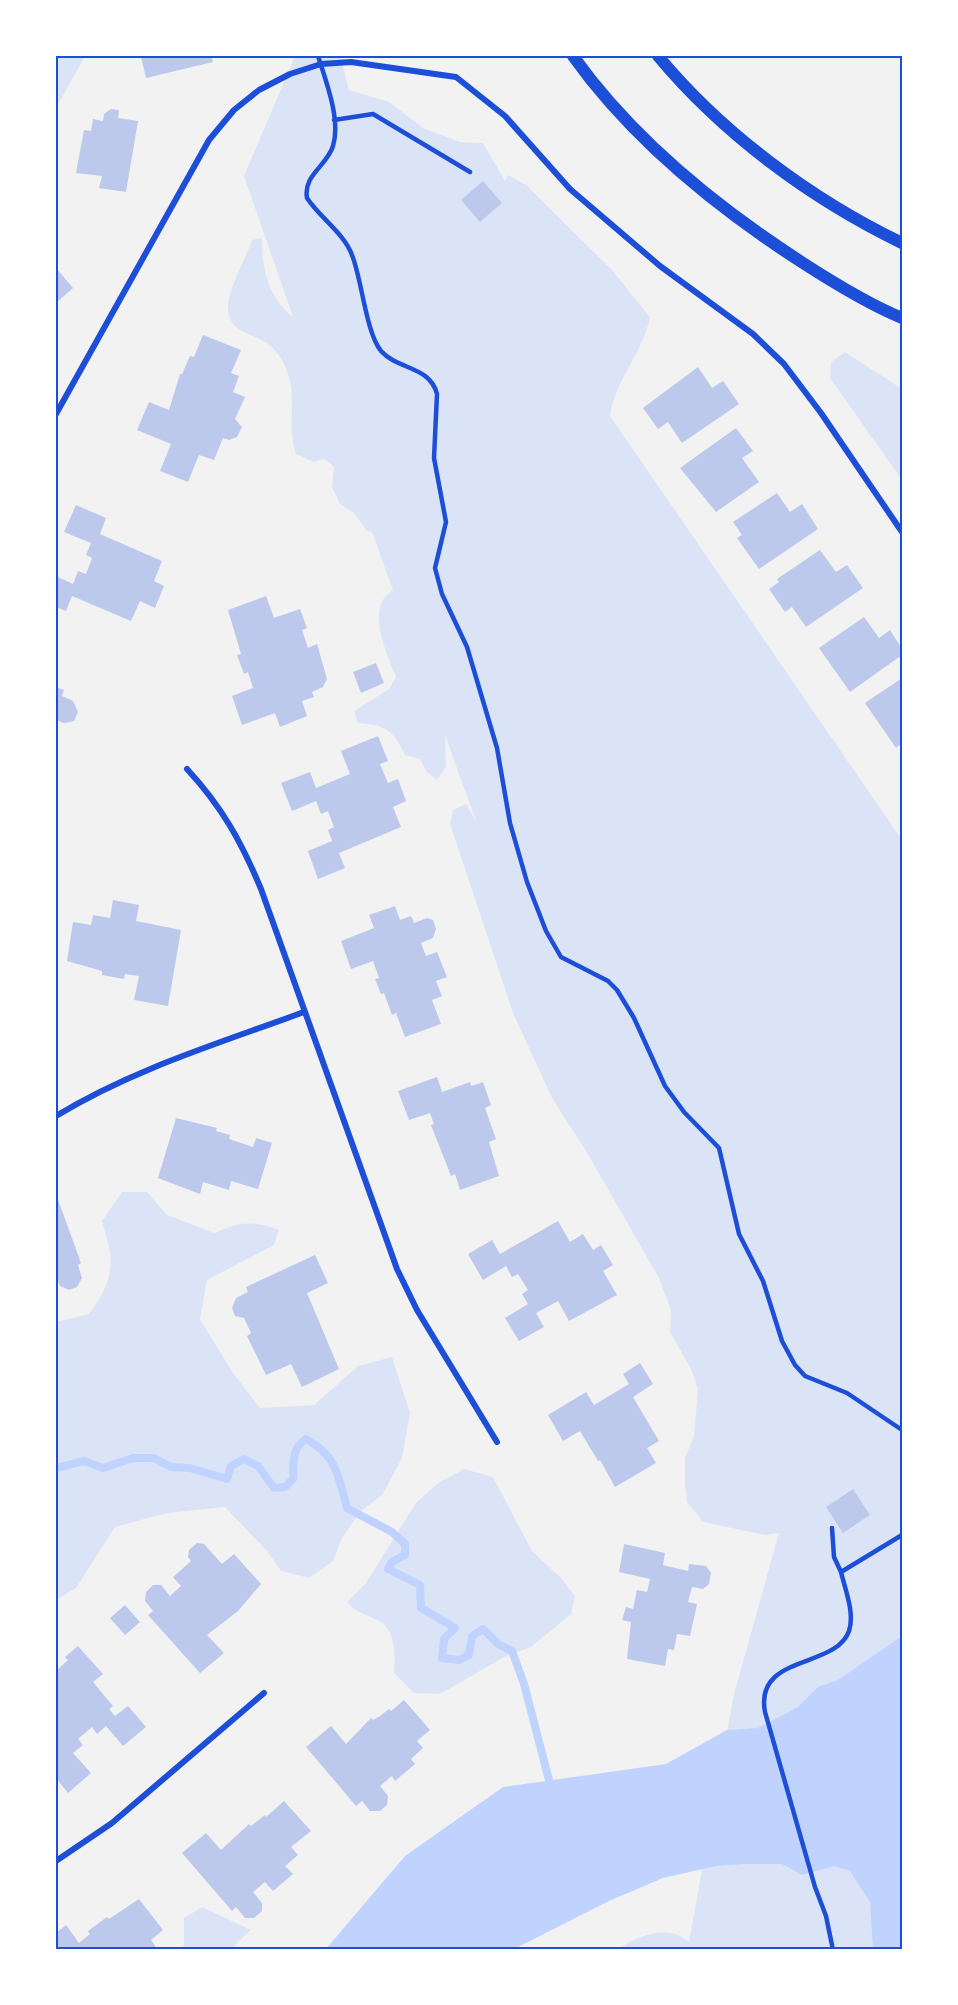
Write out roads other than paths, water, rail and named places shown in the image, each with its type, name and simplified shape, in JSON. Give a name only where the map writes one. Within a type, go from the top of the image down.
[{"type":"main road","points":[[573,56],[628,121],[732,216],[836,284],[903,318]]},
{"type":"main road","points":[[658,56],[704,103],[759,153],[844,210],[903,243]]},
{"type":"street","points":[[56,414],[209,140],[234,110],[259,90],[290,74],[321,64],[351,63],[456,77],[505,116],[570,189],[660,266],[753,334],[784,364],[821,413],[903,532]]},
{"type":"street","points":[[187,769],[220,807],[241,841],[397,1269],[417,1310],[497,1442]]},
{"type":"street","points":[[56,1116],[86,1097],[139,1072],[304,1012]]},
{"type":"street","points":[[56,1861],[112,1823],[264,1693]]},
{"type":"lane","points":[[318,56],[334,120],[335,138],[332,150],[310,178],[305,189],[307,198],[345,242],[352,255],[373,334],[382,353],[422,373],[435,385],[437,394],[434,458],[446,522],[435,568],[442,594],[467,647],[497,748],[518,849],[546,931],[561,957],[608,981],[617,990],[634,1018],[665,1086],[684,1112],[719,1148],[738,1234],[763,1281],[782,1341],[795,1365],[805,1376],[847,1393],[903,1430]]},
{"type":"lane","points":[[334,120],[373,114],[470,172]]},
{"type":"lane","points":[[832,1528],[834,1557],[841,1572],[850,1611],[849,1633],[843,1641],[830,1650],[777,1674],[764,1698],[765,1712],[828,1925],[833,1950]]},
{"type":"lane","points":[[841,1572],[903,1535]]},
{"type":"water","points":[[902,1636],[902,1949],[873,1949],[870,1902],[850,1871],[834,1866],[802,1875],[782,1864],[746,1864],[716,1866],[663,1878],[609,1901],[514,1949],[325,1950],[405,1856],[503,1787],[666,1764],[727,1730],[758,1728],[798,1707],[818,1687],[838,1680]]},
{"type":"waterway","points":[[56,1468],[84,1461],[103,1468],[133,1458],[154,1458],[171,1467],[190,1468],[227,1479],[231,1466],[244,1459],[258,1466],[274,1488],[285,1487],[293,1479],[294,1456],[301,1443],[306,1439],[316,1445],[335,1468],[347,1508],[392,1532],[405,1544],[405,1555],[392,1562],[388,1569],[420,1585],[421,1608],[455,1628],[444,1639],[442,1658],[459,1660],[469,1655],[472,1636],[483,1629],[498,1644],[512,1651],[524,1684],[549,1780]]}]
